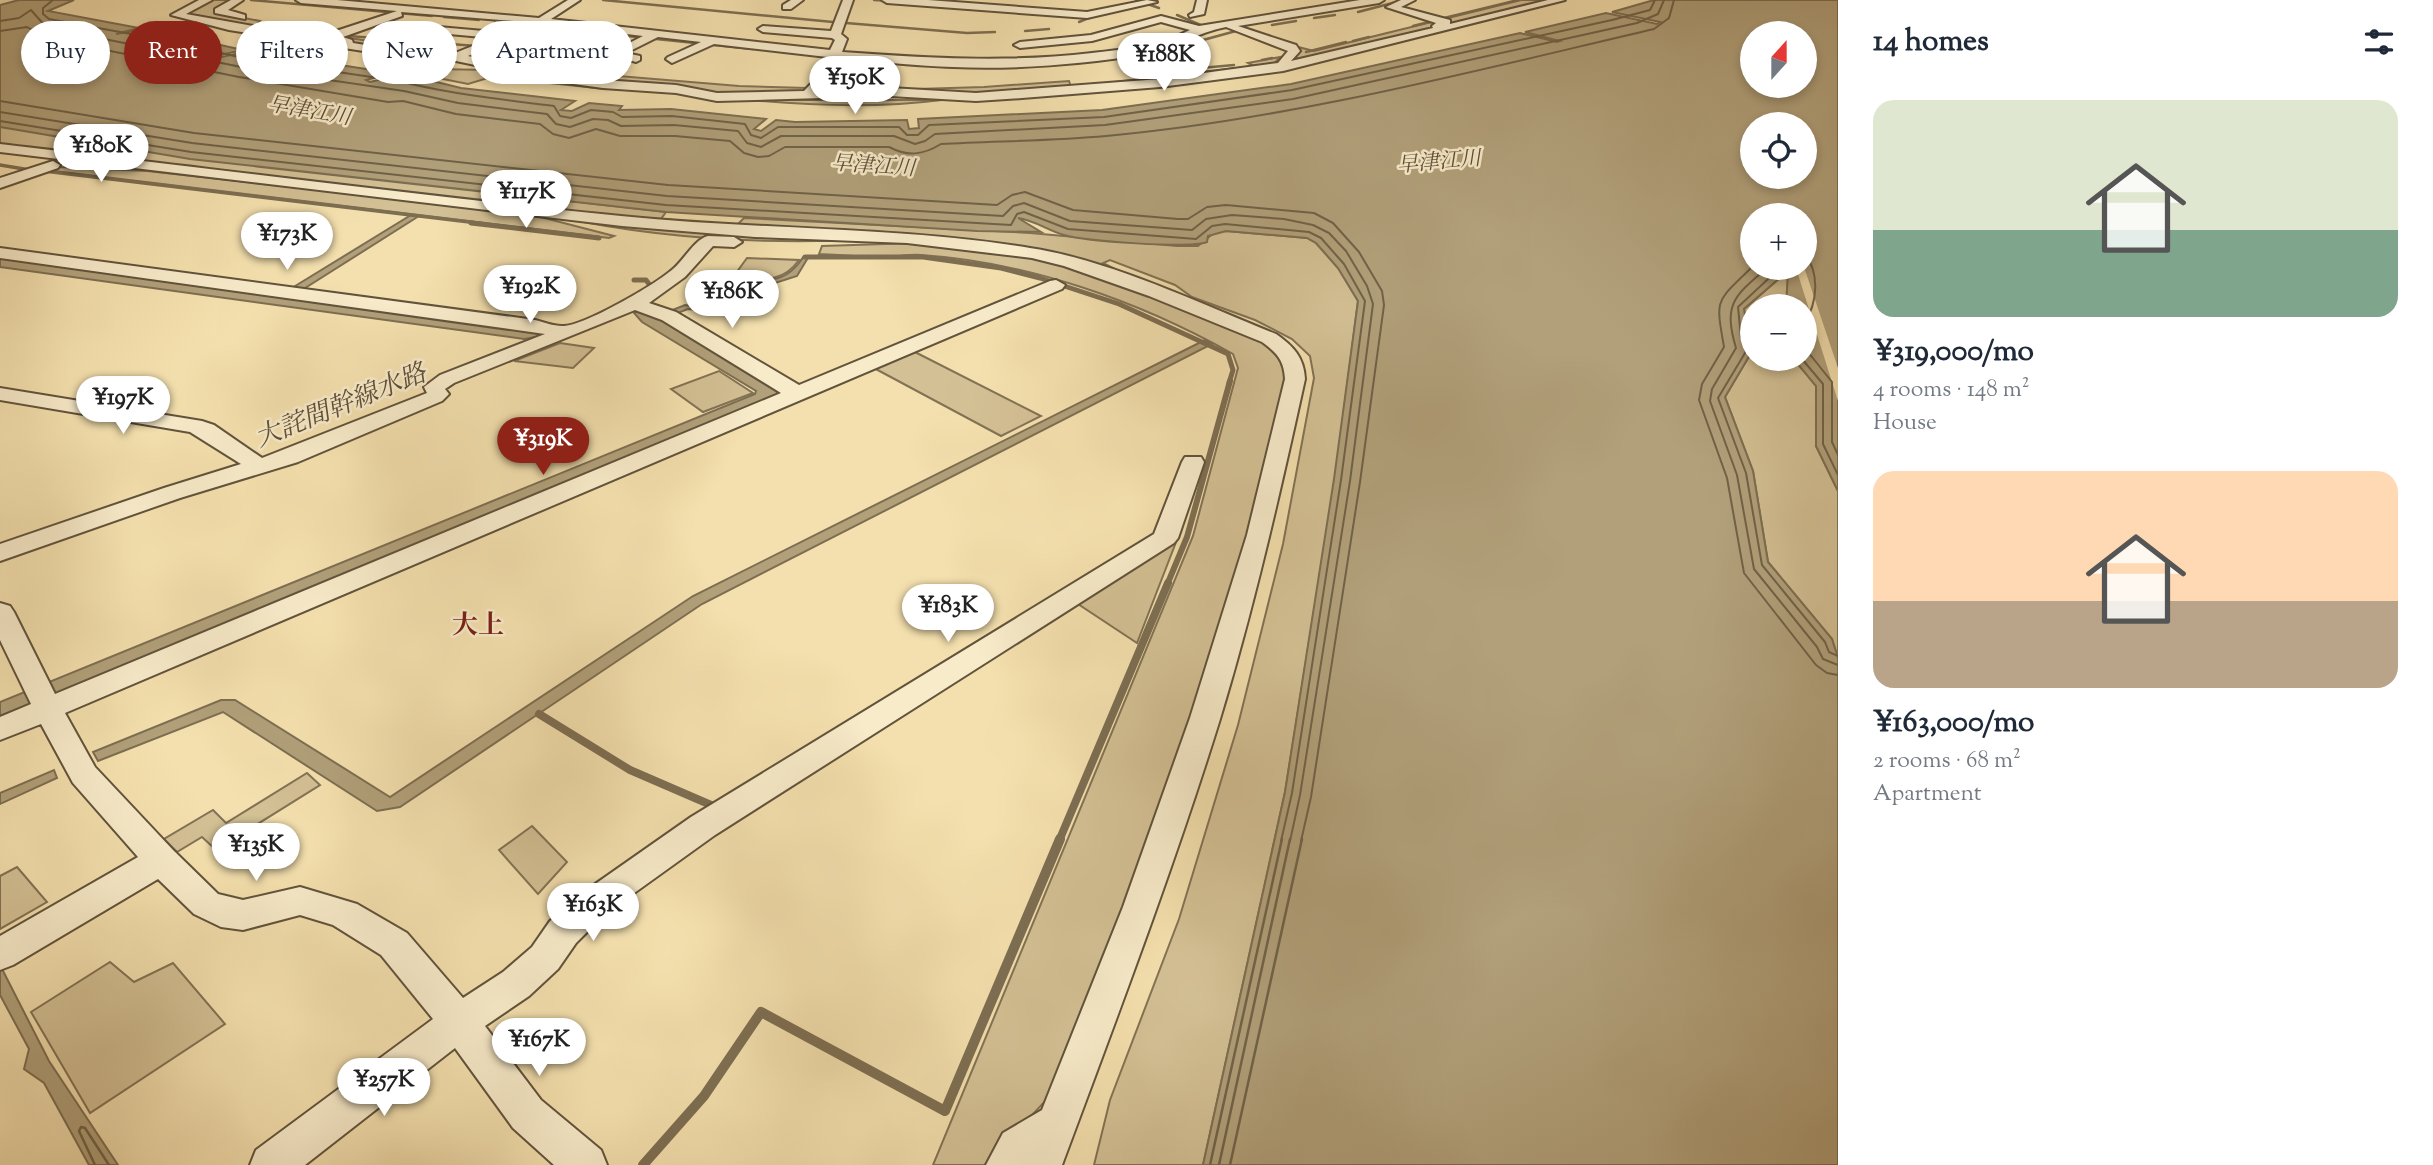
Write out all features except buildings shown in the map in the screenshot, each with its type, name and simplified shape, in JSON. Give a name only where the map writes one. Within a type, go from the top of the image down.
[{"type":"street","points":[[177,13],[207,0]]},
{"type":"street","points":[[177,13],[225,20],[243,17],[219,11],[237,0]]},
{"type":"street","points":[[301,0],[543,21],[575,0]]},
{"type":"street","points":[[787,7],[798,0]]},
{"type":"street","points":[[811,92],[841,59],[835,48],[848,0]]},
{"type":"street","points":[[887,0],[975,3],[1087,15],[1148,4],[1161,19]]},
{"type":"street","points":[[1022,10],[1034,0]]},
{"type":"street","points":[[1194,15],[1199,13],[1202,0]]},
{"type":"street","points":[[633,34],[916,61],[989,64],[1062,61],[1172,43],[1199,29],[1252,16],[1379,0]]},
{"type":"street","points":[[728,93],[825,100],[976,97],[1142,85],[1287,61],[1446,23],[1391,7],[1410,0]]},
{"type":"street","points":[[1287,61],[1330,58],[1560,0]]},
{"type":"street","points":[[562,9],[587,11]]},
{"type":"street","points":[[348,30],[405,11]]},
{"type":"street","points":[[1182,11],[1292,47],[1294,51],[1287,61]]},
{"type":"street","points":[[177,13],[177,16],[212,24],[362,48]]},
{"type":"street","points":[[1005,46],[1092,38],[1161,19],[1199,29]]},
{"type":"street","points":[[756,29],[858,38]]},
{"type":"street","points":[[636,58],[614,54],[651,37]]},
{"type":"street","points":[[1092,38],[1137,56],[1160,53],[1170,58]]},
{"type":"street","points":[[672,59],[710,43]]},
{"type":"street","points":[[348,44],[355,47]]},
{"type":"street","points":[[896,83],[916,61]]},
{"type":"street","points":[[1062,61],[1073,80]]},
{"type":"street","points":[[620,84],[676,89],[701,95],[811,92],[896,83],[986,90],[1248,66]]},
{"type":"street","points":[[942,77],[977,77]]},
{"type":"street","points":[[1073,80],[1142,85]]},
{"type":"street","points":[[896,83],[976,97]]},
{"type":"street","points":[[1,148],[53,166],[150,167]]},
{"type":"street","points":[[1,148],[542,213],[708,229],[907,238],[1002,248],[1070,262],[1244,326],[1284,349],[1294,363],[1295,379],[1259,535],[1205,718],[1141,907],[1041,1165]]},
{"type":"street","points":[[0,183],[53,166]]},
{"type":"street","points":[[542,213],[551,219],[617,232],[708,241],[803,245],[889,242],[907,238]]},
{"type":"street","points":[[0,553],[407,411],[436,391],[447,379],[646,301],[679,274],[708,241]]},
{"type":"street","points":[[0,253],[566,332]]},
{"type":"street","points":[[0,729],[42,697],[798,394],[1056,285]]},
{"type":"street","points":[[646,301],[798,394]]},
{"type":"street","points":[[0,394],[194,426],[256,463]]},
{"type":"street","points":[[271,1165],[459,1022],[516,984],[545,958],[563,932],[593,904],[703,826],[1165,538],[1193,462]]},
{"type":"street","points":[[0,612],[84,775],[161,860],[206,904],[221,912],[243,915],[300,901],[344,914],[394,944],[459,1022],[527,1114],[586,1165]]},
{"type":"street","points":[[0,954],[161,860]]},
{"type":"street","points":[[1007,1165],[1018,1148],[1055,1125]]},
{"type":"shaded area","points":[[211,0],[235,0],[216,10],[217,13],[260,21],[236,21],[236,26],[222,24],[222,21],[182,15]]},
{"type":"shaded area","points":[[1521,0],[1552,0],[1298,61],[1293,60],[1301,51],[1298,47],[1314,51]]},
{"type":"shaded area","points":[[348,38],[362,40],[362,46],[348,44]]},
{"type":"shaded area","points":[[457,54],[471,56],[471,63],[457,61]]},
{"type":"shaded area","points":[[1280,57],[1271,67],[1148,82],[982,94],[830,98],[710,94],[681,88],[633,84],[633,77],[739,86],[882,90],[1069,81],[1071,87],[1254,66],[1248,63]]},
{"type":"shaded area","points":[[457,69],[471,70],[471,83],[457,82]]},
{"type":"shaded area","points":[[558,84],[622,87],[606,89]]},
{"type":"shaded area","points":[[750,100],[942,100],[846,105]]},
{"type":"shaded area","points":[[0,122],[412,183],[666,212],[661,219],[737,225],[744,218],[1030,233],[1177,246],[1198,246],[1215,232],[1226,231],[1307,238],[1316,243],[1338,268],[1358,301],[1335,479],[1285,792],[1203,1165],[1094,1165],[1110,1100],[1179,919],[1238,725],[1283,544],[1314,378],[1310,356],[1292,339],[1255,320],[1192,297],[1175,285],[1110,260],[1103,263],[1140,282],[1029,249],[631,220],[0,144]]},
{"type":"shaded area","points":[[59,167],[147,171],[525,213],[614,236],[609,238],[46,170]]},
{"type":"shaded area","points":[[554,216],[875,239],[794,241],[713,238],[633,230]]},
{"type":"shaded area","points":[[917,243],[992,250],[1061,263],[1245,332],[1277,350],[1286,376],[1249,537],[1128,911],[1051,1095],[988,1165],[933,1165],[1193,536],[1238,368],[1233,354],[1160,317],[1082,287],[1042,275],[961,259],[921,255],[883,257],[819,254],[822,246]]},
{"type":"shaded area","points":[[747,258],[799,260],[778,277],[734,276]]},
{"type":"shaded area","points":[[1777,280],[1788,280],[1787,294],[1761,294]]},
{"type":"shaded area","points":[[560,343],[594,348],[573,368],[514,361]]},
{"type":"shaded area","points":[[911,350],[1041,416],[1001,436],[872,367]]},
{"type":"shaded area","points":[[719,371],[753,393],[703,412],[671,389]]},
{"type":"shaded area","points":[[1740,371],[1804,371],[1816,386],[1816,446],[1838,491],[1838,658],[1832,639],[1768,562],[1753,471],[1725,397]]},
{"type":"shaded area","points":[[1178,537],[1137,643],[1075,602]]},
{"type":"shaded area","points":[[307,773],[320,785],[216,850],[202,837],[177,852],[164,839],[213,810],[226,823]]},
{"type":"shaded area","points":[[532,826],[567,862],[538,894],[499,850]]},
{"type":"shaded area","points":[[17,867],[47,902],[0,929],[0,876]]},
{"type":"shaded area","points":[[110,962],[134,982],[173,963],[225,1024],[90,1113],[31,1012]]},
{"type":"water","name":"早津江川","points":[[19,0],[74,0],[48,11],[102,21],[21,21],[21,84],[110,84],[110,23],[124,25],[124,32],[116,34],[124,33],[124,84],[222,84],[222,57],[236,54],[236,84],[348,84],[348,66],[362,68],[362,84],[445,84],[575,101],[561,110],[572,111],[589,103],[622,106],[619,110],[671,109],[766,119],[754,129],[761,131],[776,120],[907,120],[909,129],[919,128],[918,119],[1102,110],[1291,84],[1520,33],[1557,42],[1560,41],[1525,32],[1606,13],[1657,24],[1660,22],[1612,12],[1654,0],[1838,0],[1838,491],[1816,446],[1816,386],[1804,371],[1817,371],[1817,294],[1787,294],[1787,280],[1817,280],[1817,203],[1740,203],[1740,280],[1778,280],[1761,294],[1740,294],[1740,371],[1725,397],[1753,471],[1768,562],[1832,639],[1838,658],[1838,1165],[1203,1165],[1285,792],[1334,479],[1358,301],[1338,268],[1316,243],[1307,238],[1226,231],[1208,236],[1207,242],[1197,244],[1114,242],[1064,235],[1018,218],[1041,232],[977,231],[666,212],[190,159],[0,127],[0,5]]},
{"type":"water","points":[[222,45],[236,48],[236,52],[222,55]]},
{"type":"water","points":[[411,215],[419,216],[302,290],[292,288]]},
{"type":"water","points":[[804,256],[809,256],[797,276],[772,284],[742,282],[710,311],[688,309],[675,314],[670,311],[685,305],[705,308],[739,278],[776,279],[790,272]]},
{"type":"water","points":[[0,257],[528,330],[541,336],[524,339],[0,267]]},
{"type":"water","points":[[639,311],[660,317],[783,392],[781,396],[0,720],[0,702],[755,394],[756,391],[642,322],[634,313]]},
{"type":"water","points":[[1205,340],[1212,344],[702,604],[400,807],[377,811],[223,712],[98,761],[93,752],[221,700],[235,700],[390,797],[693,596]]},
{"type":"water","points":[[54,770],[57,778],[0,804],[0,793]]},
{"type":"water","points":[[0,965],[49,1061],[118,1165],[89,1165],[44,1083],[24,1069],[29,1049],[0,995]]},
{"type":"pier","points":[[1800,280],[1808,280],[1813,294],[1804,294]]},
{"type":"pier","points":[[1817,306],[1838,368],[1838,401],[1817,334]]},
{"type":"waterway","points":[[251,0],[432,16]]},
{"type":"waterway","points":[[603,0],[833,22]]},
{"type":"waterway","points":[[874,0],[892,1]]},
{"type":"waterway","points":[[1136,0],[1159,8]]},
{"type":"waterway","points":[[1358,12],[1404,0]]},
{"type":"waterway","points":[[1440,19],[1518,0]]},
{"type":"waterway","points":[[1177,15],[1203,26],[1209,25]]},
{"type":"waterway","points":[[1314,18],[1335,15]]},
{"type":"waterway","points":[[444,17],[479,20]]},
{"type":"waterway","points":[[1079,22],[1091,17]]},
{"type":"waterway","points":[[1272,25],[1296,21]]},
{"type":"waterway","points":[[1413,26],[1433,21]]},
{"type":"waterway","points":[[846,23],[967,33],[995,32]]},
{"type":"waterway","points":[[1025,31],[1049,29]]},
{"type":"waterway","points":[[1192,43],[1236,31]]},
{"type":"waterway","points":[[349,36],[471,46]]},
{"type":"waterway","points":[[633,37],[753,49]]},
{"type":"waterway","points":[[1353,41],[1369,37]]},
{"type":"waterway","points":[[1306,52],[1346,42]]},
{"type":"waterway","points":[[1160,51],[1176,48]]},
{"type":"waterway","points":[[1262,60],[1272,58]]},
{"type":"waterway","points":[[1201,68],[1234,65]]},
{"type":"waterway","points":[[0,165],[30,170]]},
{"type":"waterway","points":[[44,171],[486,224]]},
{"type":"waterway","points":[[471,223],[599,238]]},
{"type":"waterway","points":[[805,257],[923,257],[1001,268],[1040,278],[1119,304],[1228,354],[1233,370],[1229,383]]},
{"type":"waterway","name":"大詫間幹線水路","points":[[634,280],[646,280],[649,284]]},
{"type":"waterway","points":[[1167,585],[1187,537],[1230,381]]},
{"type":"waterway","points":[[1059,841],[1168,583]]},
{"type":"waterway","points":[[539,714],[630,770],[711,805]]},
{"type":"waterway","points":[[643,1165],[704,1096],[761,1012],[945,1111],[1060,839]]},
{"type":"district","name":"大上","points":[[478,626]]}]
